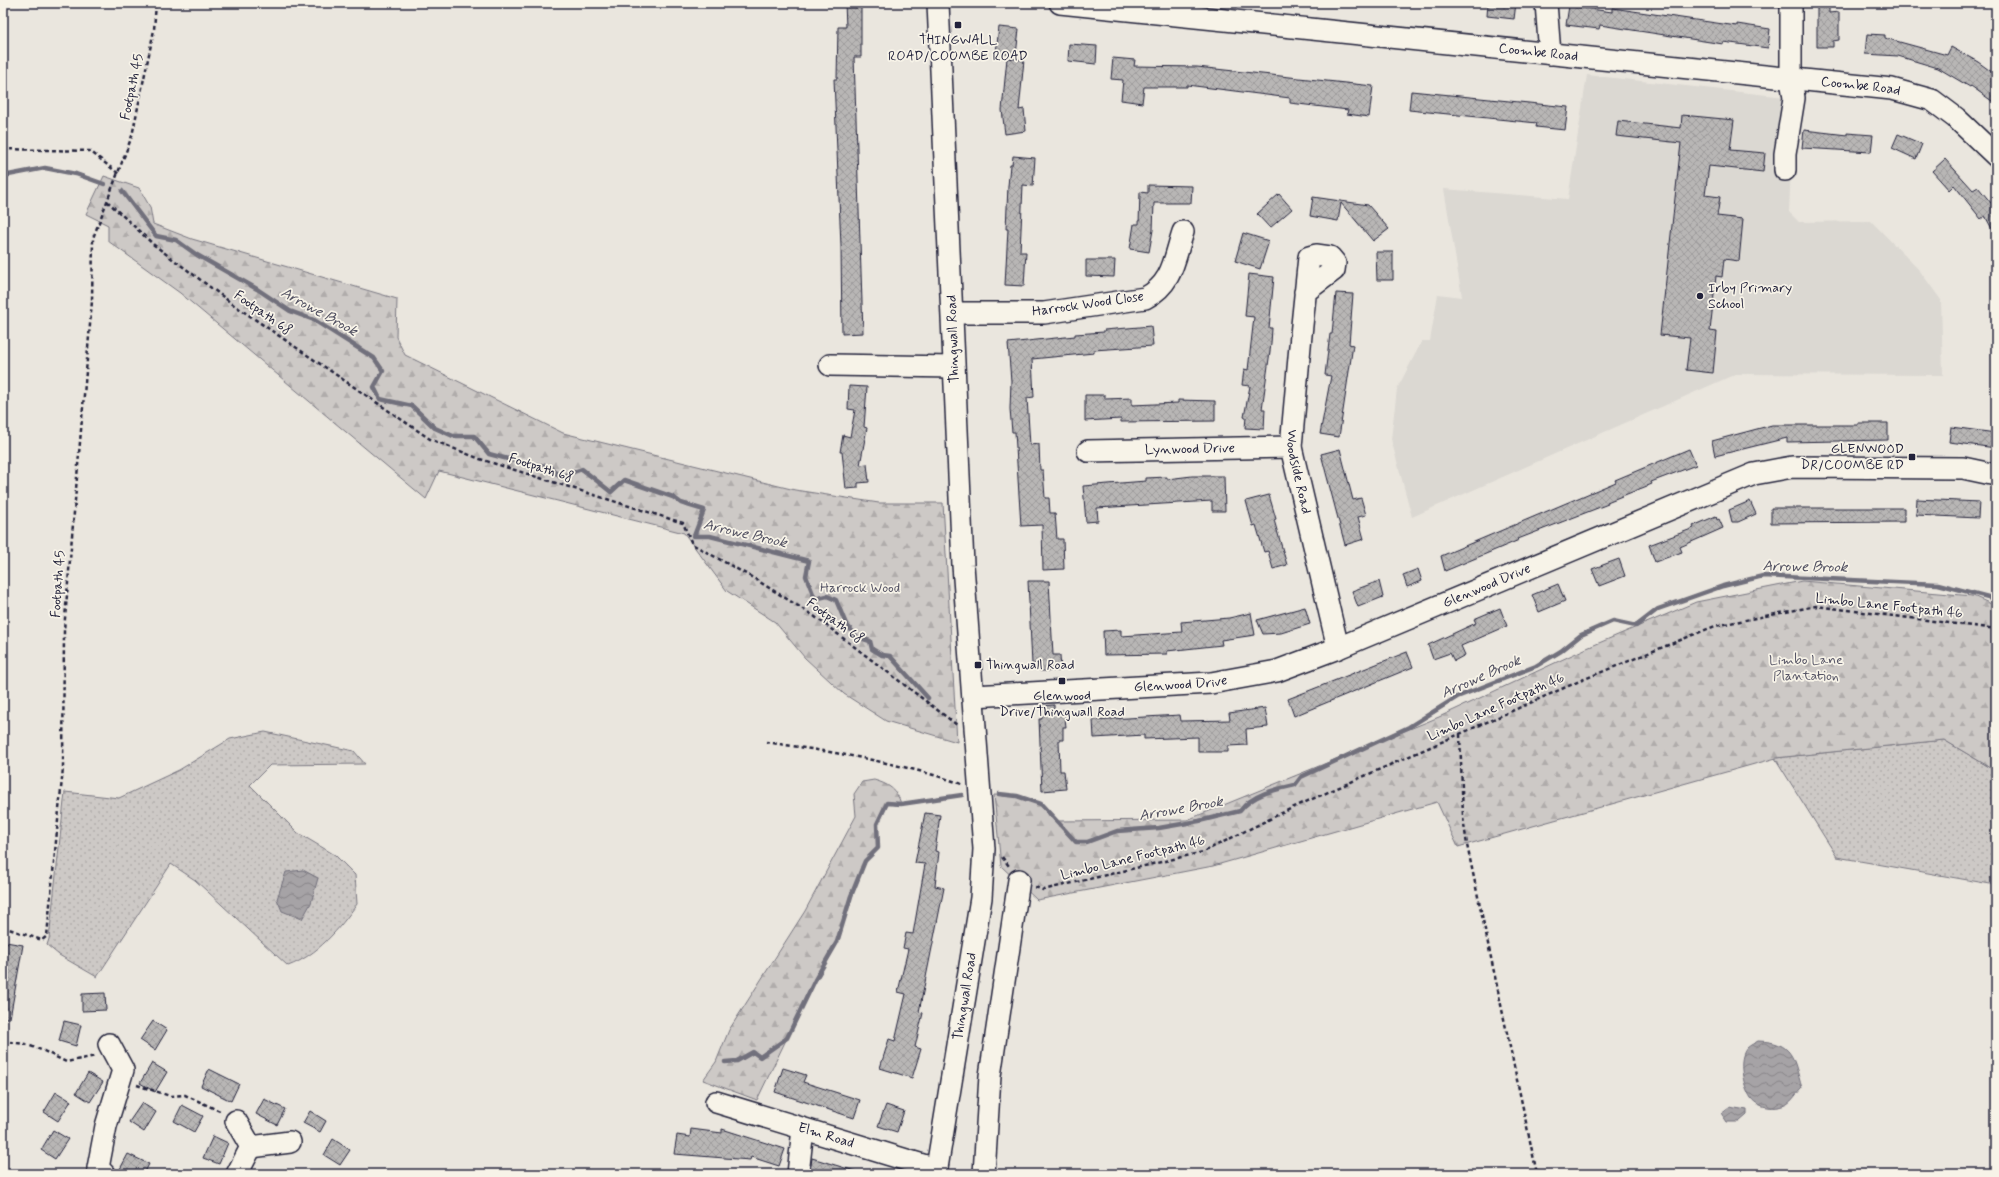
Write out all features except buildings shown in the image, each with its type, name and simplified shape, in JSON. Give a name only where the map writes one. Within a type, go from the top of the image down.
[{"type":"street","name":"Thingwall Road","points":[[936,1172],[981,898],[984,848],[963,565],[938,3]]},
{"type":"street","name":"Coombe Road","points":[[1060,3],[1892,89],[1932,100],[1956,118],[1996,156]]},
{"type":"street","points":[[1546,3],[1550,54]]},
{"type":"street","points":[[1785,170],[1785,154],[1794,98],[1791,78],[1791,3]]},
{"type":"street","name":"Harrock Wood Close","points":[[953,314],[1044,313],[1145,298],[1157,292],[1168,280],[1183,232]]},
{"type":"street","name":"Woodside Road","points":[[1305,292],[1291,447],[1338,648]]},
{"type":"street","points":[[830,365],[954,367]]},
{"type":"street","name":"Lynwood Drive","points":[[1088,451],[1291,447]]},
{"type":"street","name":"Glenwood Drive","points":[[973,696],[1211,683],[1278,670],[1338,648],[1754,474],[1792,467],[1955,468],[1996,475]]},
{"type":"street","points":[[984,1174],[990,1076],[1019,880]]},
{"type":"street","points":[[104,1174],[98,1168],[106,1126],[123,1070],[110,1047]]},
{"type":"street","name":"Elm Road","points":[[716,1102],[936,1172]]},
{"type":"street","points":[[236,1121],[251,1147]]},
{"type":"street","points":[[798,1174],[804,1129]]},
{"type":"street","points":[[251,1147],[290,1142]]},
{"type":"street","points":[[237,1174],[251,1147]]},
{"type":"path","name":"Footpath 45","points":[[3,927],[42,940],[46,936],[63,768],[64,630],[92,301],[93,238],[119,174],[132,136],[154,30],[156,3]]},
{"type":"path","points":[[3,149],[90,151],[119,174]]},
{"type":"path","name":"Footpath 68","points":[[107,201],[154,245],[234,305],[430,439],[480,459],[683,523],[692,544],[754,579],[814,616],[952,722],[976,735]]},
{"type":"path","name":"Limbo Lane Footpath 46","points":[[1019,880],[1043,890],[1203,852],[1292,808],[1582,680],[1723,625],[1816,606],[1996,629]]},
{"type":"path","points":[[1460,734],[1463,817],[1467,845],[1537,1174]]},
{"type":"path","points":[[766,742],[888,762],[934,774],[980,791]]},
{"type":"path","points":[[984,848],[999,853],[1019,880]]},
{"type":"path","points":[[3,1041],[25,1044],[44,1051],[66,1062],[88,1059],[110,1047]]},
{"type":"path","points":[[123,1070],[138,1087],[170,1096],[185,1095],[213,1107],[236,1121]]},
{"type":"shaded area","name":"Irby Primary School","points":[[1587,75],[1794,98],[1789,212],[1799,222],[1871,221],[1920,271],[1941,300],[1943,375],[1736,374],[1412,517],[1391,439],[1397,389],[1422,341],[1430,341],[1438,294],[1462,297],[1444,189],[1568,199]]},
{"type":"green space","name":"Harrock Wood","points":[[104,176],[139,188],[150,207],[153,224],[192,239],[397,299],[396,337],[405,355],[563,433],[795,490],[879,503],[943,503],[957,742],[886,721],[844,694],[805,658],[775,622],[727,591],[684,533],[439,471],[426,499],[180,293],[108,241],[108,225],[86,214]]},
{"type":"green space","name":"Limbo Lane Plantation","points":[[1802,581],[1973,596],[1996,606],[1996,771],[1944,740],[1776,758],[1458,847],[1437,802],[1213,866],[1037,900],[1001,866],[994,795],[1017,796],[1041,804],[1057,821],[1187,820],[1439,717],[1587,648],[1696,602]]},
{"type":"green space","points":[[265,732],[354,751],[365,764],[270,765],[250,785],[298,833],[335,855],[355,875],[357,904],[343,923],[327,940],[309,955],[288,966],[195,880],[171,864],[97,977],[59,955],[47,945],[49,939],[65,792],[119,798],[179,770],[230,739]]},
{"type":"green space","points":[[1944,740],[1996,771],[1996,885],[1837,857],[1775,758]]},
{"type":"green space","points":[[874,780],[884,783],[891,788],[897,794],[901,804],[887,803],[877,824],[878,848],[865,861],[851,896],[837,942],[815,980],[757,1100],[703,1080],[716,1062],[729,1030],[805,911],[856,816],[854,794],[862,782]]},
{"type":"water","points":[[303,870],[318,878],[311,903],[302,919],[282,911],[277,899],[286,872]]},
{"type":"water","points":[[1758,1041],[1770,1042],[1785,1048],[1794,1060],[1802,1088],[1791,1101],[1783,1106],[1763,1106],[1754,1101],[1748,1093],[1742,1073],[1742,1059],[1747,1048]]},
{"type":"water","points":[[1729,1107],[1747,1110],[1747,1115],[1739,1122],[1727,1122],[1721,1113]]},
{"type":"waterway","name":"Arrowe Brook","points":[[3,176],[45,168],[76,174],[104,184]]},
{"type":"waterway","name":"Arrowe Brook","points":[[122,191],[156,236],[176,240],[197,255],[257,289],[290,311],[314,320],[374,358],[383,371],[374,387],[380,399],[412,406],[435,428],[453,436],[474,436],[489,454],[527,464],[549,466],[560,477],[582,469],[611,492],[624,480],[673,497],[681,503],[704,510],[694,536],[710,536],[809,561],[806,576],[815,599],[827,596],[836,600],[846,624],[857,637],[870,641],[872,649],[882,655],[890,656],[928,698]]},
{"type":"waterway","name":"Arrowe Brook","points":[[999,794],[1017,796],[1041,804],[1076,842],[1087,842],[1117,831],[1159,828],[1199,821],[1240,811],[1245,805],[1258,796],[1295,785],[1301,777],[1409,727],[1457,697],[1536,666],[1561,651],[1581,635],[1613,621],[1636,626],[1658,609],[1723,586],[1763,576],[1938,584],[1996,599]]},
{"type":"waterway","points":[[725,1062],[737,1061],[753,1052],[760,1057],[787,1038],[815,980],[837,942],[851,896],[865,861],[878,848],[877,824],[887,803],[901,804],[962,795]]},
{"type":"place","name":"THINGWALL ROAD/COOMBE ROAD","points":[[958,25]]},
{"type":"place","name":"Irby Primary School","points":[[1700,296]]},
{"type":"place","name":"GLENWOOD DR/COOMBE RD","points":[[1912,457]]},
{"type":"place","name":"Thingwall Road","points":[[978,665]]},
{"type":"place","name":"Glenwood Drive/Thingwall Road","points":[[1062,681]]}]
